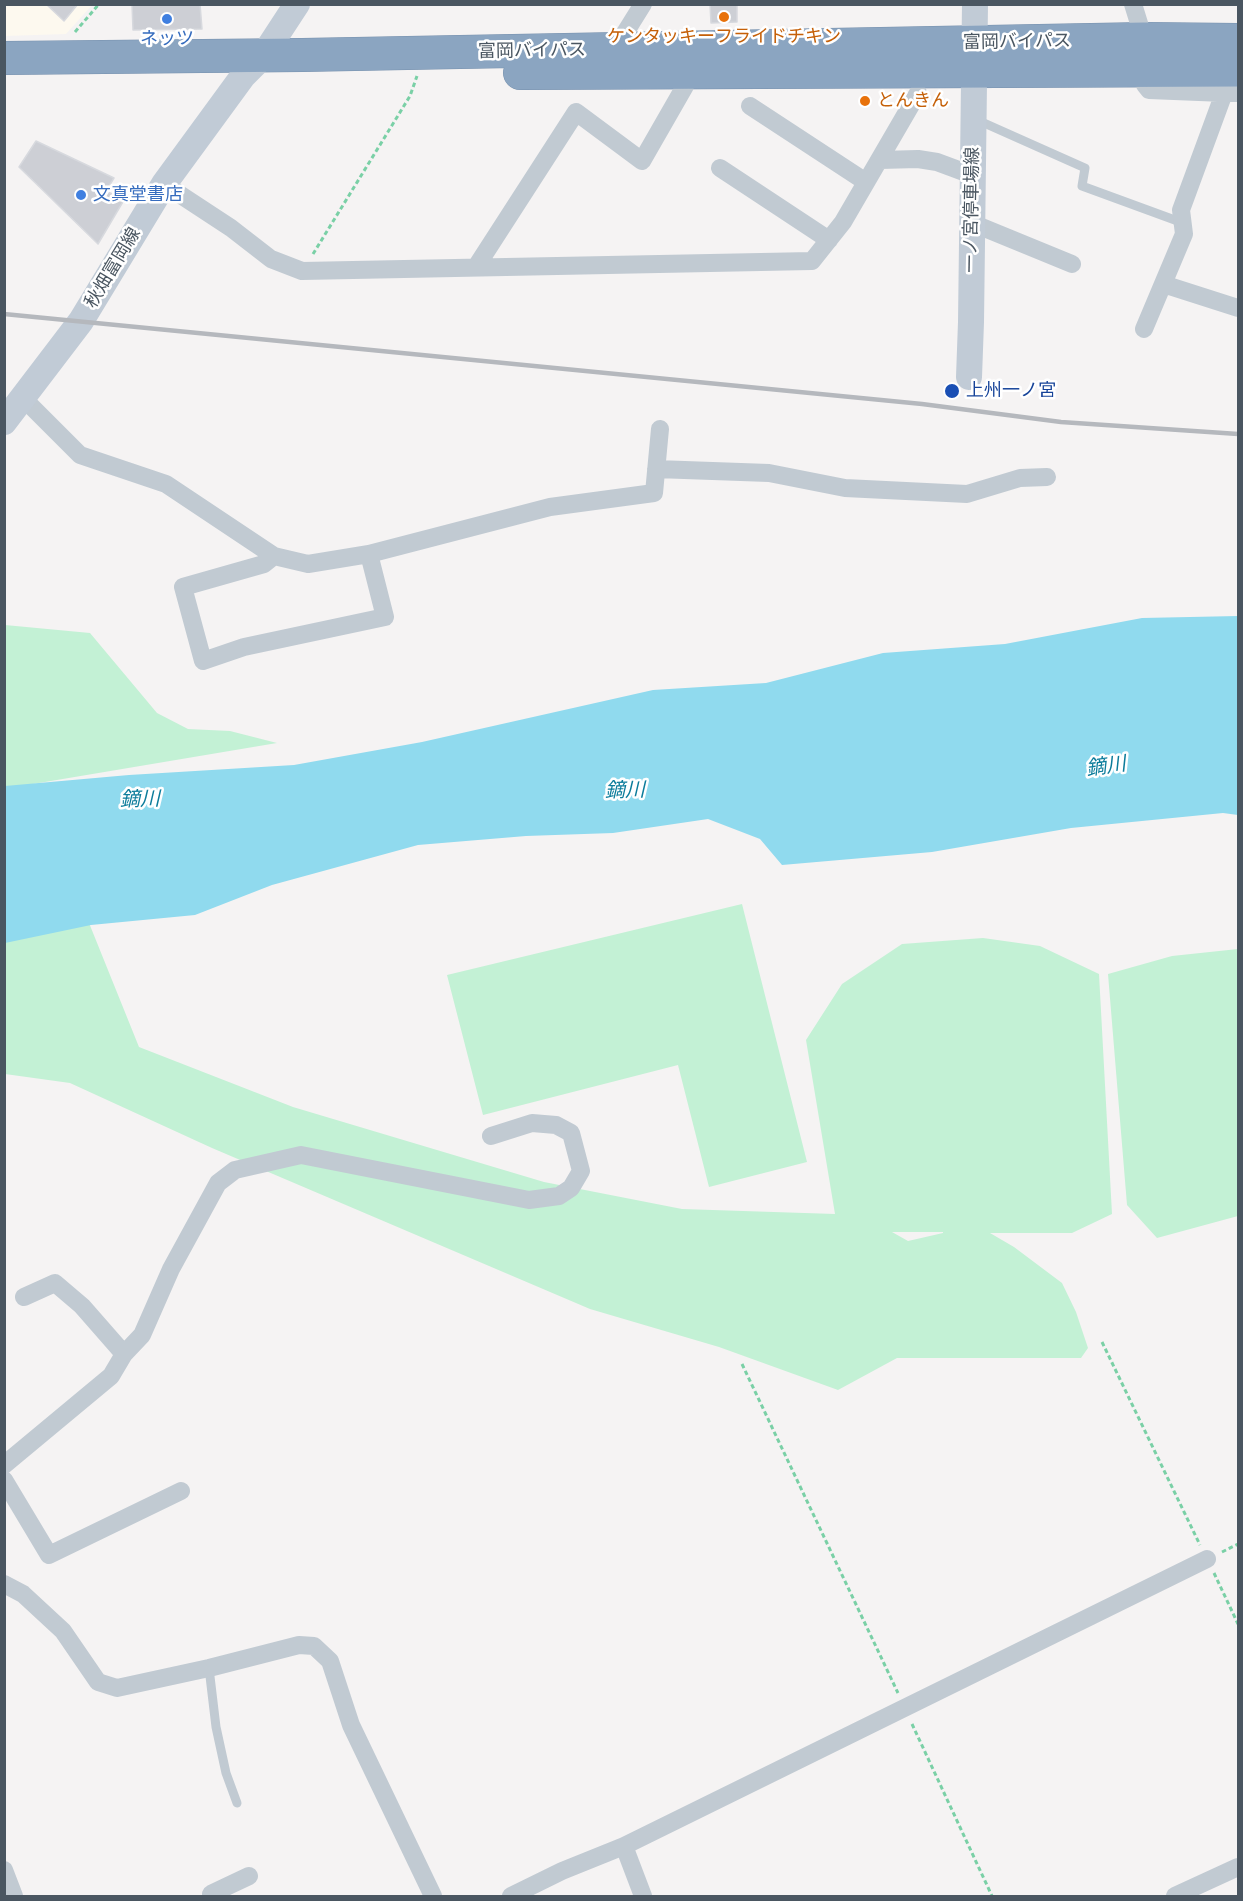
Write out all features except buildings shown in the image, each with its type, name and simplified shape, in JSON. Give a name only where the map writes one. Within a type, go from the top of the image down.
[{"type":"highway","name":"富岡バイパス","points":[[4,78],[615,49],[1148,59],[1239,40]]},
{"type":"highway","name":"富岡バイパス","points":[[4,58],[73,57],[417,74],[974,56]]},
{"type":"highway","name":"富岡バイパス","points":[[1148,59],[1234,85]]},
{"type":"main road","name":"秋畑富岡線","points":[[4,422],[81,321],[164,184],[297,4]]},
{"type":"main road","name":"一ノ宮停車場線","points":[[969,377],[975,4]]},
{"type":"street","points":[[615,49],[643,4]]},
{"type":"street","points":[[1133,4],[1148,59]]},
{"type":"street","points":[[1144,329],[1184,234],[1181,210],[1234,85]]},
{"type":"street","points":[[476,267],[576,112],[642,161],[685,86]]},
{"type":"street","points":[[164,184],[231,228],[271,259],[302,271],[812,261],[843,222],[918,93]]},
{"type":"street","points":[[750,106],[866,183]]},
{"type":"street","points":[[880,160],[918,159],[937,162],[972,175]]},
{"type":"street","points":[[720,168],[829,240]]},
{"type":"street","points":[[972,223],[1072,264]]},
{"type":"street","points":[[1163,284],[1239,308]]},
{"type":"street","points":[[23,398],[80,455],[166,484],[274,556],[308,564],[369,554],[550,507],[654,493],[660,429]]},
{"type":"street","points":[[656,468],[769,473],[845,488],[967,494],[1020,478],[1047,477]]},
{"type":"street","points":[[274,556],[264,564],[183,587],[203,661],[244,646],[385,617],[369,554]]},
{"type":"street","points":[[4,1465],[111,1376],[124,1354],[142,1335],[171,1269],[218,1183],[235,1170],[301,1155],[529,1200],[560,1196],[571,1188],[581,1171],[571,1133],[555,1125],[532,1123],[491,1136]]},
{"type":"street","points":[[24,1296],[55,1283],[82,1306],[124,1354]]},
{"type":"street","points":[[4,1480],[49,1555],[182,1491]]},
{"type":"street","points":[[511,1896],[562,1871],[624,1846],[1207,1559]]},
{"type":"street","points":[[4,1584],[23,1594],[63,1631],[98,1682],[117,1688],[299,1645],[314,1646],[330,1661],[351,1725],[433,1896]]},
{"type":"street","points":[[624,1846],[643,1896]]},
{"type":"street","points":[[1175,1896],[1239,1867]]},
{"type":"street","points":[[212,1896],[211,1894],[249,1876]]},
{"type":"lane","points":[[973,118],[1085,168],[1082,186],[1183,223]]},
{"type":"lane","points":[[209,1668],[216,1727],[226,1773],[237,1803]]},
{"type":"path","points":[[73,57],[73,34],[99,4]]},
{"type":"path","points":[[302,271],[410,96],[417,74]]},
{"type":"path","points":[[1102,1342],[1239,1624]]},
{"type":"path","points":[[742,1364],[992,1896]]},
{"type":"shaded area","points":[[4,5],[92,5],[66,34],[5,36]]},
{"type":"green space","points":[[5,625],[90,633],[157,713],[188,729],[230,731],[277,743],[33,784],[139,1047],[293,1107],[544,1182],[682,1209],[835,1214],[806,1040],[842,984],[902,944],[983,938],[1040,946],[1099,974],[1112,1214],[1072,1233],[990,1233],[1014,1247],[1062,1283],[1076,1312],[1088,1348],[1081,1358],[897,1358],[838,1390],[719,1347],[590,1309],[212,1148],[70,1083],[5,1074]],"holes":[[[892,1232],[943,1232],[908,1241]]]},
{"type":"green space","points":[[742,904],[807,1162],[709,1187],[678,1065],[483,1115],[447,975]]},
{"type":"green space","points":[[1238,949],[1238,1216],[1157,1238],[1127,1205],[1108,974],[1172,956]]},
{"type":"water","name":"鏑川","points":[[1238,616],[1238,815],[1223,813],[1071,828],[932,852],[782,865],[760,839],[708,819],[613,833],[526,836],[418,845],[272,885],[195,915],[91,925],[5,943],[5,786],[129,775],[294,765],[422,742],[653,690],[766,683],[883,653],[1005,644],[1142,618]]},
{"type":"railway","points":[[4,314],[922,404],[1061,422],[1238,434]]},
{"type":"place","name":"ケンタッキーフライドチキン","points":[[724,17]]},
{"type":"place","name":"ネッツ","points":[[167,19]]},
{"type":"place","name":"とんきん","points":[[865,101]]},
{"type":"place","name":"文真堂書店","points":[[81,195]]},
{"type":"place","name":"上州一ノ宮","points":[[952,391]]}]
